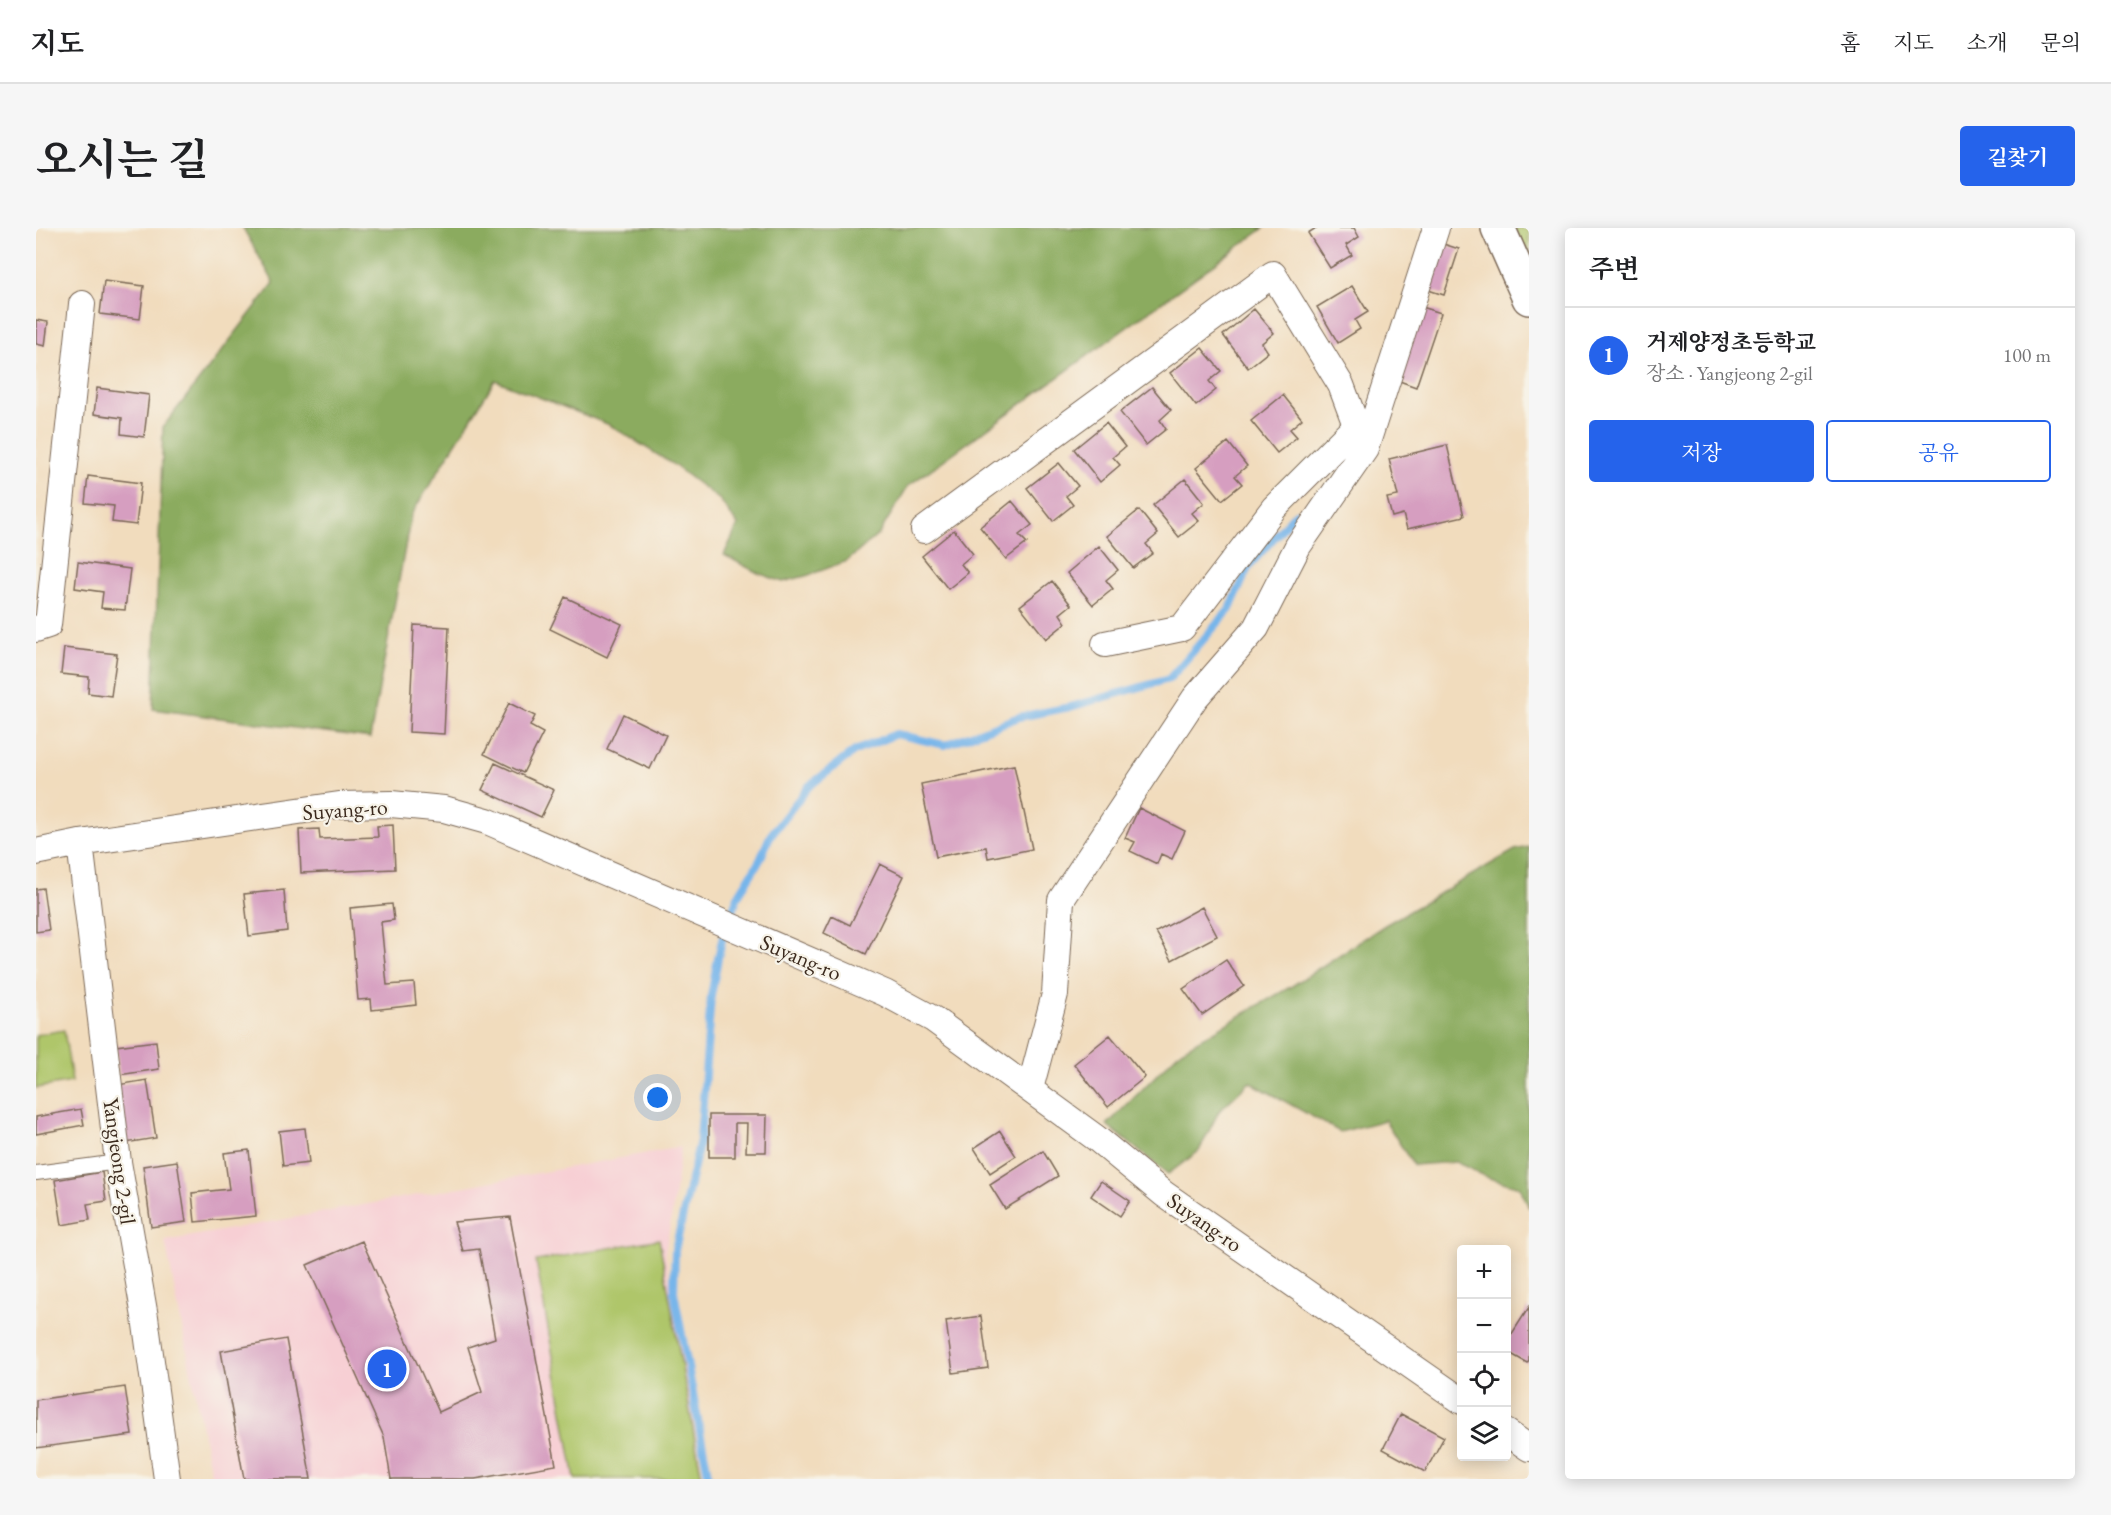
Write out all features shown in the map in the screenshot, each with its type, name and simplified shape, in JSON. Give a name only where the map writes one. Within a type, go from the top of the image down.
[{"type":"highway","points":[[1498,228],[1529,298]]},
{"type":"street","points":[[1030,1089],[1055,994],[1061,900],[1195,698],[1256,628],[1298,546],[1361,437],[1436,228]]},
{"type":"street","points":[[924,530],[1274,274],[1341,385],[1361,437]]},
{"type":"street","points":[[36,629],[48,625],[82,304]]},
{"type":"street","points":[[1106,644],[1182,628],[1274,508],[1361,437]]},
{"type":"street","name":"Suyang-ro","points":[[36,852],[80,843],[339,805],[391,804],[444,809],[488,821],[885,993],[933,1019],[1096,1138],[1164,1194],[1457,1398]]},
{"type":"street","name":"Yangjeong 2-gil","points":[[80,843],[118,1162],[145,1317],[167,1479]]},
{"type":"street","points":[[1511,1435],[1529,1448]]},
{"type":"lane","points":[[36,1173],[118,1162]]},
{"type":"shaded area","points":[[681,1147],[665,1252],[703,1479],[212,1479],[165,1241]]},
{"type":"green space","points":[[243,228],[1264,228],[908,486],[879,534],[847,561],[783,582],[758,573],[724,555],[738,525],[720,500],[671,463],[610,425],[495,380],[411,515],[370,738],[153,709],[163,427],[274,283]]},
{"type":"green space","points":[[1514,228],[1529,228],[1529,254]]},
{"type":"green space","points":[[1529,847],[1529,1208],[1520,1187],[1489,1178],[1456,1162],[1413,1165],[1385,1120],[1340,1132],[1250,1082],[1219,1111],[1199,1151],[1168,1174],[1107,1125],[1181,1050],[1292,986],[1385,925],[1515,850]]},
{"type":"green space","points":[[64,1030],[72,1082],[36,1088],[36,1035]]},
{"type":"green space","points":[[659,1239],[702,1479],[575,1479],[536,1261]]},
{"type":"building","points":[[1316,228],[1354,228],[1359,237],[1346,245],[1352,255],[1330,268],[1308,233]]},
{"type":"building","points":[[1437,242],[1459,249],[1444,295],[1422,288]]},
{"type":"building","points":[[104,281],[144,286],[140,319],[100,314]]},
{"type":"building","points":[[1352,286],[1368,312],[1355,320],[1360,329],[1338,343],[1317,307]]},
{"type":"building","points":[[1419,306],[1441,313],[1416,387],[1394,379]]},
{"type":"building","points":[[1254,309],[1274,333],[1262,343],[1268,352],[1248,368],[1223,335]]},
{"type":"building","points":[[36,320],[48,322],[45,346],[36,344]]},
{"type":"building","points":[[1202,348],[1221,371],[1209,381],[1216,390],[1196,406],[1170,373]]},
{"type":"building","points":[[1152,387],[1171,410],[1160,420],[1166,429],[1146,445],[1120,412]]},
{"type":"building","points":[[97,388],[149,395],[144,437],[121,434],[122,418],[94,414]]},
{"type":"building","points":[[1283,395],[1302,419],[1290,429],[1297,437],[1277,453],[1251,421]]},
{"type":"building","points":[[1106,423],[1125,447],[1113,457],[1120,465],[1100,482],[1074,449]]},
{"type":"building","points":[[1228,442],[1247,466],[1235,476],[1242,484],[1222,500],[1196,468]]},
{"type":"building","points":[[1447,445],[1464,516],[1407,529],[1403,514],[1392,517],[1387,498],[1398,496],[1389,459]]},
{"type":"building","points":[[1059,463],[1078,486],[1066,496],[1073,505],[1053,521],[1027,488]]},
{"type":"building","points":[[88,476],[141,483],[136,525],[112,522],[114,506],[85,503]]},
{"type":"building","points":[[1185,479],[1204,503],[1192,513],[1199,521],[1179,537],[1153,505]]},
{"type":"building","points":[[1012,501],[1032,525],[1019,535],[1027,543],[1006,559],[980,527]]},
{"type":"building","points":[[1139,510],[1158,534],[1146,544],[1153,553],[1133,568],[1107,536]]},
{"type":"building","points":[[954,530],[973,554],[961,564],[968,573],[948,589],[922,556]]},
{"type":"building","points":[[1099,546],[1118,570],[1106,580],[1113,589],[1093,605],[1067,573]]},
{"type":"building","points":[[78,562],[130,569],[125,610],[101,608],[103,592],[75,588]]},
{"type":"building","points":[[1052,581],[1071,605],[1060,614],[1066,623],[1046,639],[1020,606]]},
{"type":"building","points":[[565,597],[622,624],[607,657],[550,629]]},
{"type":"building","points":[[414,625],[449,627],[444,734],[409,732]]},
{"type":"building","points":[[64,648],[117,654],[111,696],[88,693],[89,677],[61,674]]},
{"type":"building","points":[[509,703],[535,716],[530,726],[543,733],[523,773],[484,754]]},
{"type":"building","points":[[623,714],[666,735],[650,769],[607,749]]},
{"type":"building","points":[[495,763],[554,790],[541,817],[482,790]]},
{"type":"building","points":[[1014,765],[1032,849],[988,858],[986,847],[936,857],[921,784]]},
{"type":"building","points":[[1139,808],[1185,831],[1172,859],[1161,854],[1157,864],[1130,851],[1135,842],[1125,838]]},
{"type":"building","points":[[393,825],[395,869],[301,873],[299,830],[319,829],[320,839],[378,837],[377,826]]},
{"type":"building","points":[[880,864],[904,876],[866,954],[824,933],[832,916],[850,925]]},
{"type":"building","points":[[43,888],[49,930],[36,932],[36,889]]},
{"type":"building","points":[[284,890],[287,931],[249,936],[244,894]]},
{"type":"building","points":[[392,904],[394,920],[381,922],[387,985],[414,983],[416,1005],[372,1010],[371,999],[358,1000],[350,908]]},
{"type":"building","points":[[1202,907],[1217,936],[1172,960],[1156,932]]},
{"type":"building","points":[[1226,960],[1244,986],[1202,1015],[1183,989]]},
{"type":"building","points":[[1110,1035],[1145,1077],[1108,1107],[1074,1064]]},
{"type":"building","points":[[156,1041],[159,1069],[119,1075],[116,1046]]},
{"type":"building","points":[[147,1080],[156,1138],[126,1143],[117,1085]]},
{"type":"building","points":[[81,1109],[84,1125],[36,1134],[36,1117]]},
{"type":"building","points":[[709,1115],[767,1115],[766,1152],[746,1152],[747,1123],[735,1123],[735,1157],[709,1157]]},
{"type":"building","points":[[305,1128],[309,1163],[283,1166],[279,1131]]},
{"type":"building","points":[[1000,1131],[1016,1156],[990,1173],[974,1148]]},
{"type":"building","points":[[249,1150],[256,1216],[195,1222],[192,1193],[229,1189],[224,1153]]},
{"type":"building","points":[[1043,1151],[1058,1176],[1005,1209],[990,1185]]},
{"type":"building","points":[[177,1161],[186,1222],[151,1227],[143,1166]]},
{"type":"building","points":[[102,1172],[106,1201],[87,1204],[90,1220],[62,1225],[55,1180]]},
{"type":"building","points":[[1101,1181],[1130,1201],[1120,1216],[1091,1196]]},
{"type":"building","points":[[510,1217],[556,1465],[475,1479],[391,1479],[384,1437],[307,1265],[362,1241],[439,1412],[482,1392],[468,1347],[495,1338],[479,1249],[463,1251],[454,1222]]},
{"type":"building","points":[[1529,1307],[1529,1360],[1527,1363],[1511,1354],[1511,1335]]},
{"type":"building","points":[[981,1316],[988,1368],[953,1373],[946,1321]]},
{"type":"building","points":[[286,1339],[311,1479],[244,1479],[221,1351]]},
{"type":"building","points":[[125,1387],[132,1435],[36,1448],[36,1400]]},
{"type":"building","points":[[1401,1414],[1444,1437],[1425,1472],[1383,1449]]},
{"type":"waterway","points":[[709,1479],[674,1292],[675,1250],[700,1140],[711,996],[723,936],[738,896],[760,860],[770,836],[809,786],[855,751],[896,734],[945,745],[1019,717],[1070,707],[1169,679],[1230,609],[1249,566],[1296,513]]},
{"type":"place","name":"거제양정초등학교","points":[[387,1369]]}]
